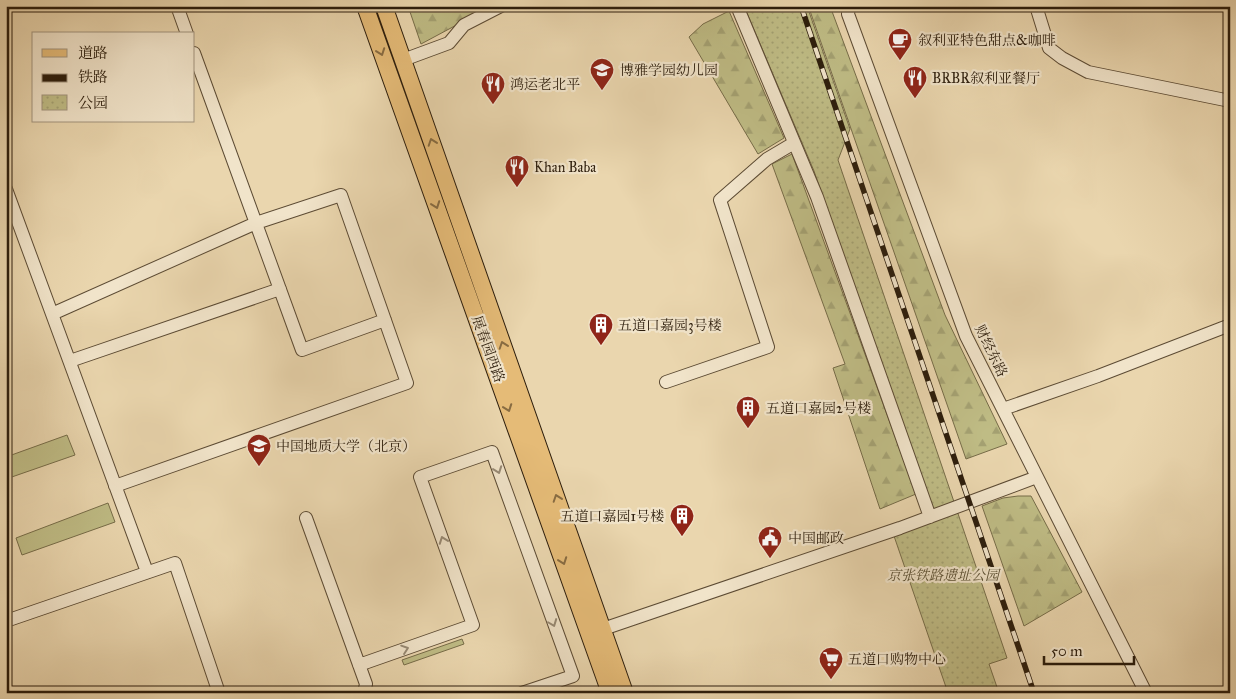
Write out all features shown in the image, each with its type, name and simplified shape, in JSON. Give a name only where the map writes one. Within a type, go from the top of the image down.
[{"type":"main road","name":"展春园西路","points":[[365,6],[610,693]]},
{"type":"main road","name":"展春园西路","points":[[384,6],[625,693]]},
{"type":"street","points":[[177,6],[186,32]]},
{"type":"street","points":[[403,60],[449,43],[464,25],[501,6]]},
{"type":"street","points":[[737,6],[817,197],[930,516]]},
{"type":"street","name":"财经东路","points":[[849,6],[848,14],[966,336],[1146,693]]},
{"type":"street","points":[[1036,6],[1049,48],[1062,58],[1088,72],[1230,101]]},
{"type":"street","points":[[195,56],[302,350],[385,320]]},
{"type":"street","points":[[666,382],[768,347],[720,200],[767,159],[794,143]]},
{"type":"street","points":[[6,189],[147,572]]},
{"type":"street","points":[[52,314],[256,224],[341,195],[407,383],[115,486]]},
{"type":"street","points":[[70,361],[280,290]]},
{"type":"street","points":[[1002,408],[1098,376],[1230,324]]},
{"type":"street","points":[[359,665],[473,625],[420,477],[492,452],[573,676],[522,693]]},
{"type":"street","points":[[603,629],[865,540],[1037,477]]},
{"type":"street","points":[[306,518],[366,684],[364,693]]},
{"type":"street","points":[[6,621],[175,563],[219,693]]},
{"type":"green space","points":[[408,6],[492,6],[421,44]]},
{"type":"green space","name":"京张铁路遗址公园","points":[[744,6],[807,6],[850,129],[838,160],[1007,658],[989,664],[999,693],[948,693],[894,536],[935,521],[814,171]]},
{"type":"green space","points":[[830,6],[945,315],[1007,444],[966,459],[809,8]]},
{"type":"green space","points":[[729,11],[784,138],[758,154],[689,37],[703,24]]},
{"type":"green space","points":[[792,154],[916,494],[880,509],[833,368],[845,364],[772,164]]},
{"type":"green space","points":[[67,435],[75,455],[6,479],[6,457]]},
{"type":"green space","points":[[1031,496],[1082,592],[1024,626],[982,506],[1003,498]]},
{"type":"green space","points":[[108,503],[115,522],[22,555],[16,538]]},
{"type":"green space","points":[[462,639],[464,644],[404,665],[402,660]]},
{"type":"railway","points":[[801,6],[1034,693]]},
{"type":"place","name":"叙利亚特色甜点&咖啡","points":[[900,61]]},
{"type":"place","name":"博雅学园幼儿园","points":[[602,91]]},
{"type":"place","name":"BRBR叙利亚餐厅","points":[[915,99]]},
{"type":"place","name":"鸿运老北平","points":[[493,105]]},
{"type":"place","name":"Khan Baba","points":[[517,188]]},
{"type":"place","name":"五道口嘉园3号楼","points":[[601,346]]},
{"type":"place","name":"五道口嘉园2号楼","points":[[748,429]]},
{"type":"place","name":"中国地质大学（北京）","points":[[259,467]]},
{"type":"place","name":"五道口嘉园1号楼","points":[[682,537]]},
{"type":"place","name":"中国邮政","points":[[770,559]]},
{"type":"place","name":"五道口购物中心","points":[[831,680]]}]
